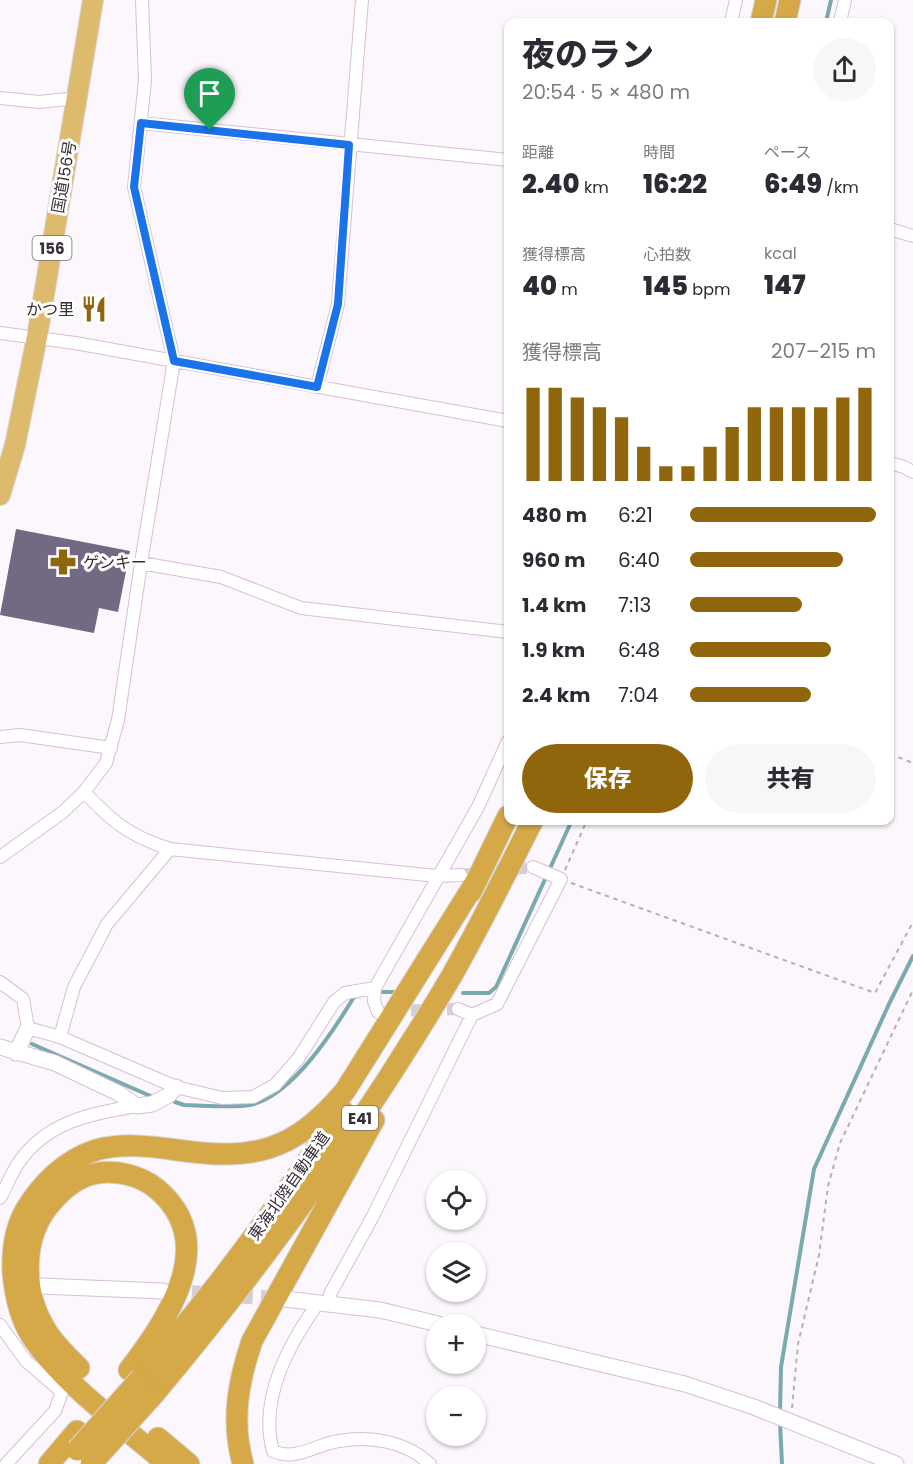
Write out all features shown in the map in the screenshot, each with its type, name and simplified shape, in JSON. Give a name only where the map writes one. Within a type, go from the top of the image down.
[{"type":"highway","name":"国道156号","points":[[0,495],[15,446],[37,337],[93,0]]},
{"type":"highway","points":[[762,18],[766,0]]},
{"type":"highway","points":[[786,18],[790,0]]},
{"type":"highway","name":"東海北陸自動車道","points":[[77,1452],[141,1381],[188,1323],[280,1201],[382,1049],[429,971],[469,878],[504,822]]},
{"type":"highway","name":"東海北陸自動車道","points":[[141,1381],[219,1316],[298,1211],[451,977],[530,825]]},
{"type":"highway","points":[[167,1464],[85,1394],[45,1354],[31,1336],[20,1313],[14,1287],[15,1239],[22,1218],[34,1197],[51,1177],[73,1161],[96,1150],[122,1146],[150,1146],[212,1155],[237,1155],[282,1144],[303,1133],[323,1116],[345,1091],[469,878]]},
{"type":"highway","points":[[243,1464],[237,1438],[236,1415],[243,1366],[252,1341],[451,977]]},
{"type":"highway","points":[[50,1464],[77,1452],[141,1381],[151,1342],[179,1290],[186,1261],[185,1232],[166,1196],[151,1184],[133,1176],[112,1173],[93,1174],[75,1181],[58,1194],[45,1209],[29,1249],[30,1292],[45,1330],[77,1367],[189,1464]]},
{"type":"street","points":[[0,857],[63,812],[84,792],[106,763],[118,720],[174,361],[134,187],[145,80],[142,0]]},
{"type":"street","points":[[317,387],[338,304],[362,0]]},
{"type":"street","points":[[732,18],[736,0]]},
{"type":"street","points":[[841,18],[845,0]]},
{"type":"street","points":[[0,98],[39,102],[77,98]]},
{"type":"street","points":[[141,123],[504,160]]},
{"type":"street","points":[[894,230],[913,236]]},
{"type":"street","points":[[0,333],[37,337],[504,420]]},
{"type":"street","points":[[894,464],[913,472]]},
{"type":"street","points":[[141,563],[221,577],[301,608],[504,632]]},
{"type":"street","points":[[0,737],[20,735],[111,748]]},
{"type":"street","points":[[28,1028],[60,1037],[176,1087],[222,1098],[253,1097],[275,1085],[291,1068],[334,1002],[345,993],[375,997],[437,876],[478,807],[504,750]]},
{"type":"street","points":[[84,792],[114,822],[141,840],[170,849],[469,878]]},
{"type":"street","points":[[60,1037],[74,987],[106,924],[170,849]]},
{"type":"street","points":[[430,1464],[417,1452],[394,1443],[359,1439],[338,1441],[283,1460],[273,1451],[269,1436],[271,1397],[283,1363],[314,1309],[330,1294],[373,1216],[471,1015],[497,1004],[558,878],[537,868]]},
{"type":"street","points":[[0,982],[23,999],[28,1028],[16,1053]]},
{"type":"street","points":[[458,1009],[471,1015]]},
{"type":"street","points":[[0,1047],[55,1063],[118,1093],[137,1106]]},
{"type":"street","points":[[0,1198],[18,1164],[34,1146],[56,1128],[90,1113],[152,1104],[169,1095],[176,1087]]},
{"type":"street","points":[[40,1286],[163,1291]]},
{"type":"street","points":[[285,1299],[380,1310],[426,1321]]},
{"type":"street","points":[[0,1325],[26,1361],[62,1392],[55,1411],[6,1464]]},
{"type":"street","points":[[486,1336],[685,1384],[772,1415],[896,1464]]},
{"type":"path","points":[[894,756],[913,763]]},
{"type":"path","points":[[585,825],[558,878],[875,993],[913,922]]},
{"type":"path","points":[[789,1422],[798,1344],[819,1255],[828,1186],[840,1143],[913,990]]},
{"type":"building","points":[[16,529],[130,551],[118,612],[99,608],[94,633],[0,615]]},
{"type":"waterway","points":[[827,18],[831,0]]},
{"type":"waterway","points":[[463,993],[489,993],[496,987],[570,825]]},
{"type":"waterway","points":[[780,1412],[781,1367],[814,1169],[913,956]]},
{"type":"waterway","points":[[376,992],[397,992]]},
{"type":"waterway","points":[[175,1102],[184,1105],[239,1106],[254,1104],[269,1097],[298,1074],[324,1043],[354,997],[357,996]]},
{"type":"waterway","points":[[32,1044],[155,1098]]},
{"type":"waterway","points":[[780,1423],[782,1464]]},
{"type":"tunnel","points":[[461,875],[533,867]]},
{"type":"tunnel","points":[[393,1011],[458,1009]]},
{"type":"tunnel","points":[[169,1291],[283,1299]]},
{"type":"place","name":"かつ里","points":[[94,309]]},
{"type":"place","name":"ゲンキー","points":[[63,562]]},
{"type":"route","points":[[141,123],[210,130],[349,145],[338,304],[317,387],[174,361],[134,187],[141,123]]}]
